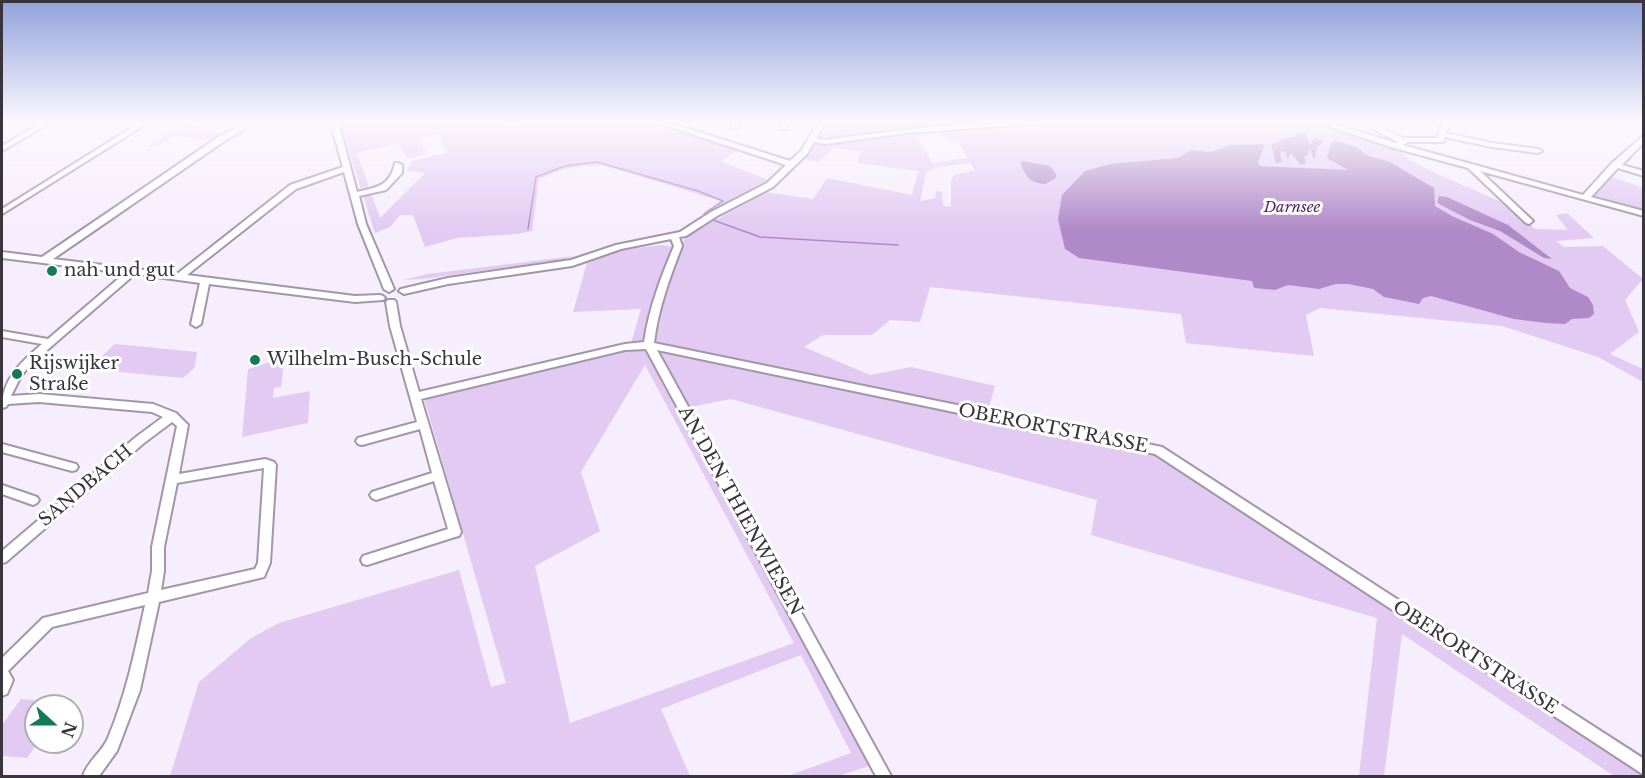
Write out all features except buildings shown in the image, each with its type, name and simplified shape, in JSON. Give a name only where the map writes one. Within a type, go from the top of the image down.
[{"type":"street","points":[[2,212],[90,157]]},
{"type":"street","points":[[43,261],[195,157]]},
{"type":"street","points":[[343,157],[366,235],[389,289]]},
{"type":"street","points":[[771,157],[792,164]]},
{"type":"street","points":[[380,298],[383,292],[389,289],[400,288],[404,291],[448,281],[572,263],[619,246],[675,237],[757,193],[798,157]]},
{"type":"street","points":[[1441,157],[1644,214]]},
{"type":"street","points":[[1585,198],[1623,157]]},
{"type":"street","points":[[353,195],[383,188],[398,173],[398,165]]},
{"type":"street","points":[[1615,165],[1644,174]]},
{"type":"street","points":[[1471,167],[1530,221]]},
{"type":"street","points":[[179,277],[293,187],[346,169]]},
{"type":"street","points":[[649,345],[650,330],[664,281],[678,246],[675,237]]},
{"type":"street","points":[[2,255],[364,300],[380,298],[382,301],[391,302],[402,298],[404,291]]},
{"type":"street","points":[[3,402],[17,374],[49,342],[133,271]]},
{"type":"street","points":[[196,324],[204,284],[207,280]]},
{"type":"street","points":[[367,560],[455,532],[395,326],[391,302]]},
{"type":"street","points":[[2,334],[49,342]]},
{"type":"street","name":"OBERORTSTRASSE","points":[[417,396],[625,347],[649,345],[1158,450],[1644,768]]},
{"type":"street","name":"AN DEN THIENWIESEN","points":[[649,345],[884,777]]},
{"type":"street","points":[[3,402],[39,398],[153,408],[172,416],[183,425],[158,547],[158,571],[153,599],[133,690],[112,746],[90,777]]},
{"type":"street","name":"SANDBACH","points":[[2,558],[140,440],[172,416]]},
{"type":"street","points":[[362,441],[424,424]]},
{"type":"street","points":[[2,448],[72,467]]},
{"type":"street","points":[[2,667],[48,622],[256,576],[264,567],[270,465],[265,463],[173,479]]},
{"type":"street","points":[[376,495],[439,475]]},
{"type":"street","points":[[2,490],[33,500]]},
{"type":"street","points":[[2,674],[6,680],[2,688]]},
{"type":"green space","points":[[351,157],[359,157],[380,218],[425,173],[407,170],[412,161],[428,157],[727,157],[721,161],[768,180],[705,213],[721,201],[602,165],[567,168],[539,179],[532,231],[457,238],[425,247],[413,215],[400,215],[390,227],[375,233]]},
{"type":"green space","points":[[824,157],[819,162],[803,159]]},
{"type":"green space","points":[[859,157],[929,157],[932,163],[967,157],[1407,157],[1435,173],[1506,204],[1535,229],[1568,230],[1556,215],[1567,213],[1594,238],[1556,241],[1564,247],[1603,246],[1643,279],[1625,300],[1639,332],[1610,354],[1643,369],[1643,382],[1598,357],[1502,326],[1320,308],[1306,315],[1314,356],[1186,343],[1181,314],[930,287],[920,322],[890,320],[872,335],[823,335],[804,347],[870,375],[911,367],[995,386],[987,414],[1158,450],[1643,755],[1643,776],[1614,776],[1402,634],[1384,776],[1359,776],[1377,618],[1091,535],[1097,500],[731,399],[690,407],[654,341],[656,326],[660,325],[661,306],[685,237],[766,192],[813,199],[827,178],[912,195],[918,171],[858,163]],"holes":[[[970,163],[975,170],[954,175],[951,181],[951,207],[943,205],[942,192],[936,191],[935,198],[920,201],[926,173],[934,168]]]},
{"type":"green space","points":[[1610,176],[1643,188],[1643,209],[1592,195]]},
{"type":"green space","points":[[661,245],[673,247],[650,309],[645,340],[631,343],[641,309],[573,312],[587,263],[620,250]]},
{"type":"green space","points":[[574,256],[562,260],[402,280],[428,274]]},
{"type":"green space","points":[[115,344],[197,352],[195,367],[183,378],[88,369]]},
{"type":"green space","points":[[629,350],[649,354],[661,381],[869,766],[838,776],[788,776],[851,753],[801,655],[661,709],[690,776],[170,776],[199,682],[251,638],[279,623],[459,570],[491,687],[506,683],[424,398]],"holes":[[[645,365],[794,643],[570,723],[535,566],[600,531],[581,472]]]},
{"type":"green space","points":[[280,359],[284,360],[281,387],[274,388],[273,398],[310,391],[308,423],[242,437],[248,369]]},
{"type":"green space","points":[[21,699],[24,699],[24,754],[30,754],[27,758],[2,756],[2,725]]},
{"type":"shaded area","name":"Darnsee","points":[[1179,157],[1260,157],[1258,163],[1261,166],[1348,170],[1327,158],[1374,157],[1390,162],[1434,188],[1435,206],[1493,234],[1519,252],[1559,271],[1570,288],[1588,297],[1593,305],[1594,314],[1589,318],[1572,319],[1565,324],[1546,323],[1514,319],[1431,296],[1423,298],[1419,304],[1384,297],[1373,289],[1348,284],[1336,284],[1319,289],[1288,285],[1275,290],[1254,288],[1252,281],[1079,258],[1065,249],[1058,219],[1062,195],[1085,171],[1110,164]]},
{"type":"shaded area","points":[[1274,157],[1281,157],[1282,162],[1276,163]]},
{"type":"shaded area","points":[[1295,157],[1304,157],[1306,163],[1301,165]]},
{"type":"shaded area","points":[[1020,162],[1050,166],[1056,178],[1045,184],[1032,180],[1022,167]]},
{"type":"shaded area","points":[[1439,196],[1447,197],[1508,225],[1552,259],[1544,258],[1500,231],[1470,220],[1441,205],[1437,202]]},
{"type":"waterway","points":[[528,229],[536,177],[565,166],[597,162],[698,191],[723,201],[704,214]]},
{"type":"waterway","points":[[713,220],[760,237],[898,245]]},
{"type":"place","name":"nah und gut","points":[[52,271]]},
{"type":"place","name":"Wilhelm-Busch-Schule","points":[[255,360]]},
{"type":"place","name":"Rijswijker Straße","points":[[17,374]]}]
